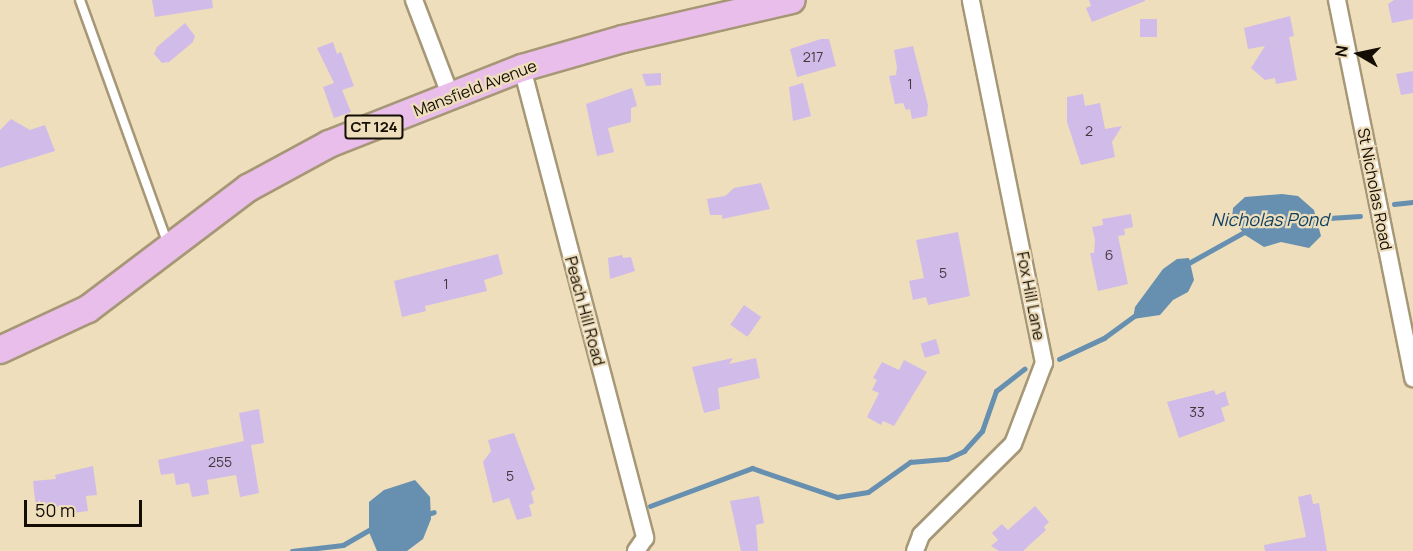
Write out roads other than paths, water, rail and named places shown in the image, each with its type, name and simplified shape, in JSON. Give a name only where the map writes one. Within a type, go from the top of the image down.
[{"type":"main road","name":"Mansfield Avenue","points":[[0,350],[88,309],[248,188],[329,144],[522,68],[623,39],[792,0]]},
{"type":"street","points":[[414,0],[451,97]]},
{"type":"street","name":"Fox Hill Lane","points":[[915,551],[921,535],[1013,444],[1044,363],[971,0]]},
{"type":"street","name":"St Nicholas Road","points":[[1337,0],[1413,378]]},
{"type":"street","name":"Peach Hill Road","points":[[522,68],[645,538],[636,551]]},
{"type":"lane","points":[[80,0],[169,248]]},
{"type":"water","name":"Nicholas Pond","points":[[1282,194],[1298,196],[1314,210],[1321,236],[1309,248],[1281,242],[1264,247],[1245,235],[1232,218],[1233,208],[1245,197]]},
{"type":"water","points":[[1189,258],[1194,280],[1188,292],[1173,300],[1160,315],[1133,319],[1135,307],[1163,269],[1177,259]]},
{"type":"water","points":[[415,480],[430,497],[431,519],[423,539],[407,551],[377,551],[369,532],[369,502],[384,490]]},
{"type":"waterway","points":[[1394,204],[1413,202]]},
{"type":"waterway","points":[[1314,219],[1360,216]]},
{"type":"waterway","points":[[1187,264],[1248,230]]},
{"type":"waterway","points":[[1059,359],[1104,338],[1137,314]]},
{"type":"waterway","points":[[650,506],[752,468],[837,497],[868,492],[910,462],[947,459],[964,451],[982,431],[996,391],[1024,369]]},
{"type":"waterway","points":[[425,515],[434,512]]},
{"type":"waterway","points":[[292,551],[343,545],[373,528]]}]
